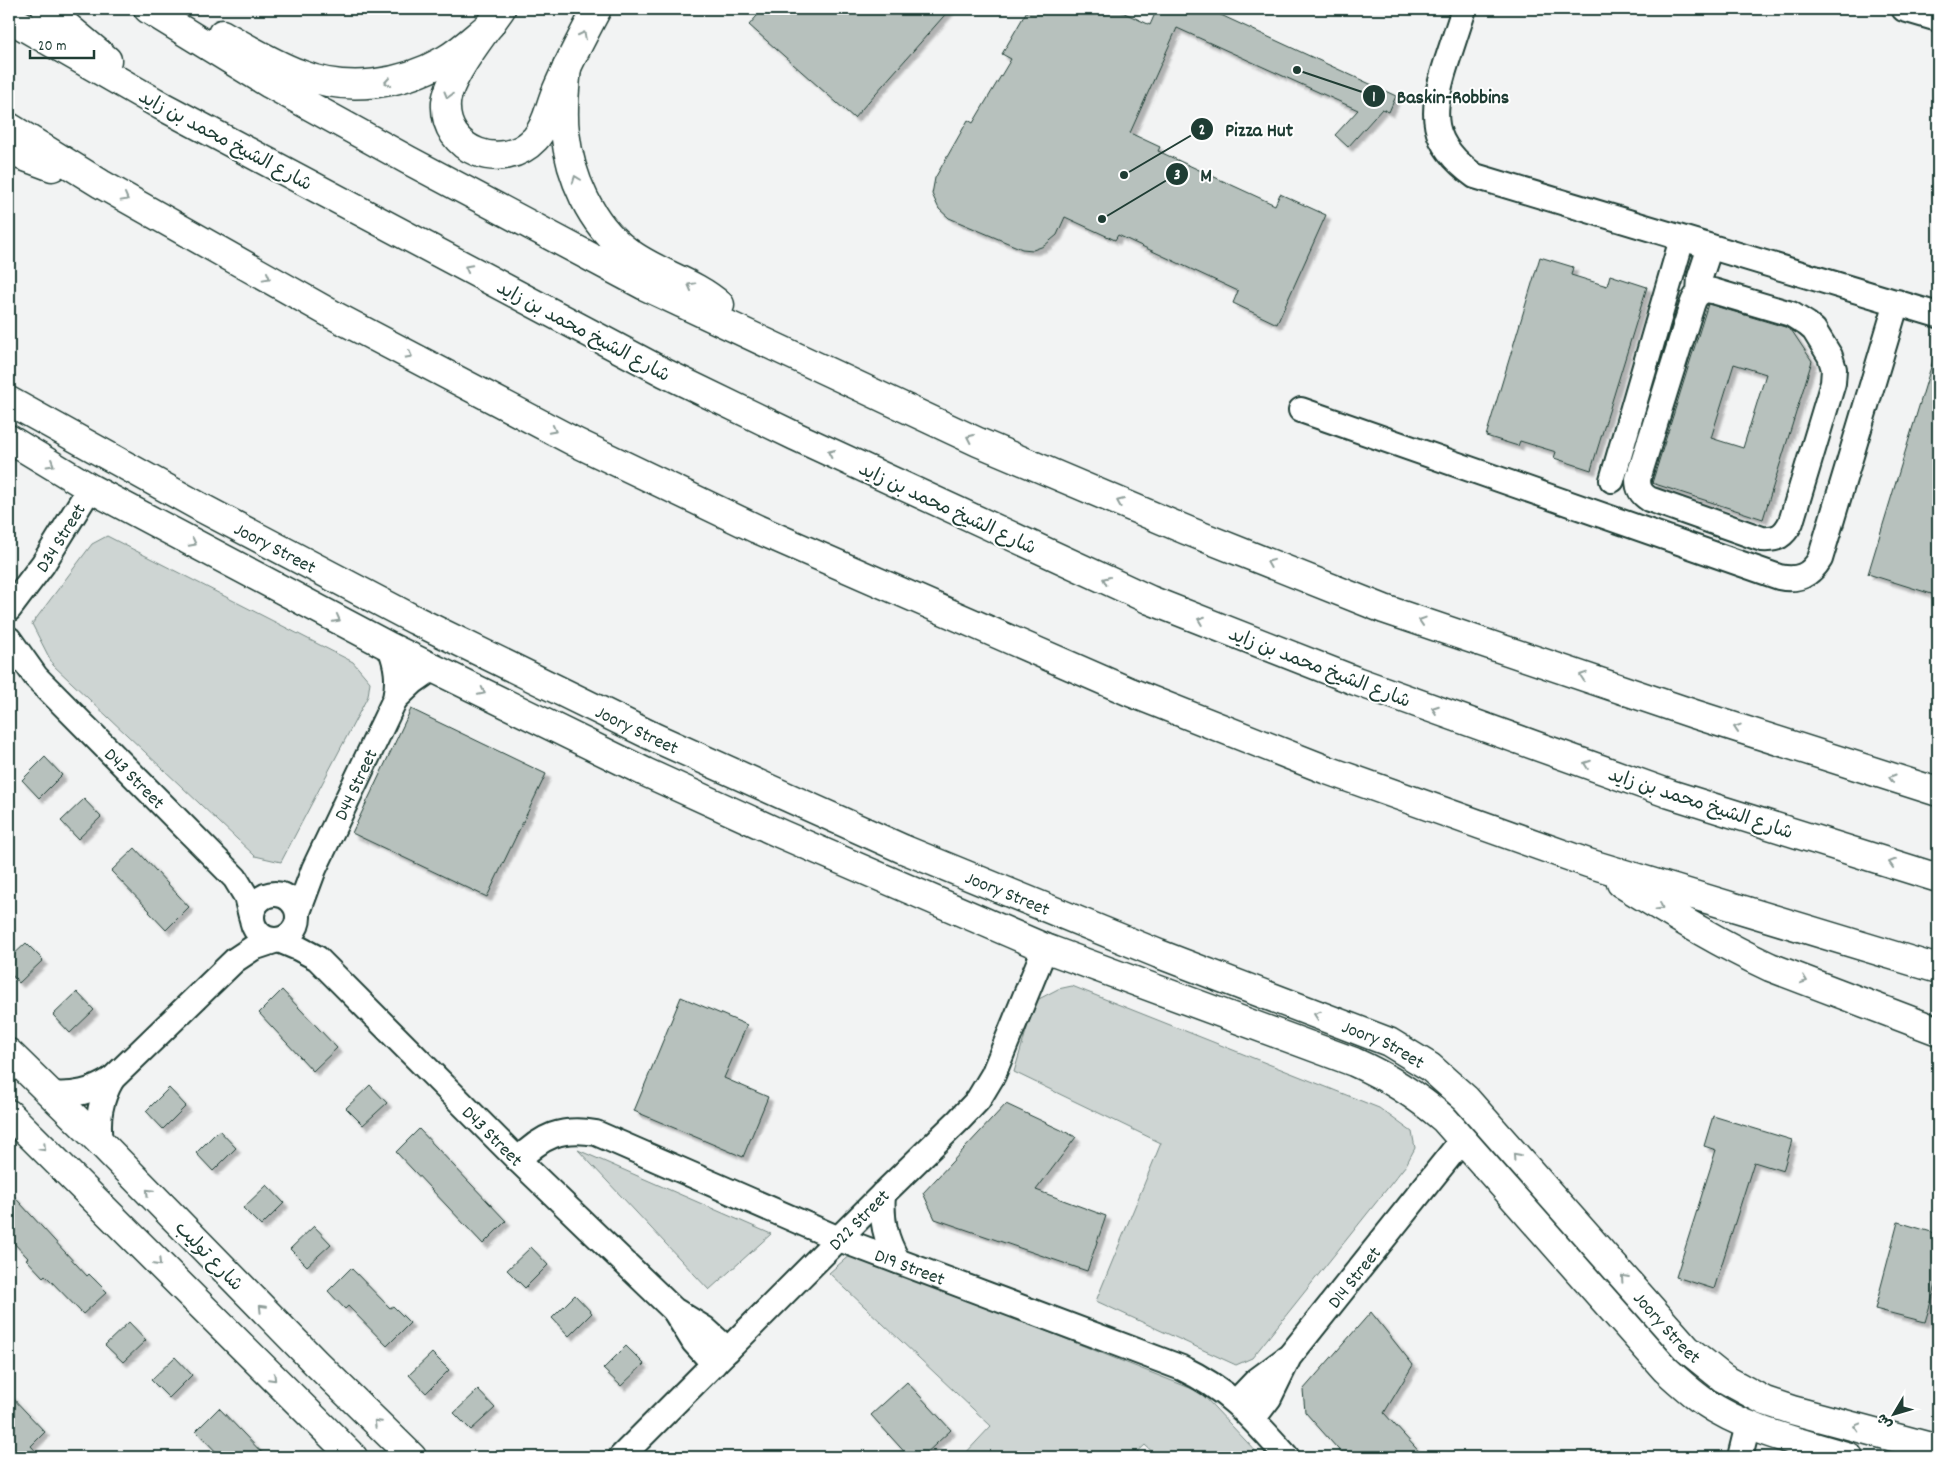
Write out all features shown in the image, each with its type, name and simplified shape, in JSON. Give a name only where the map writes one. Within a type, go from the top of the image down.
[{"type":"main road","points":[[46,9],[162,106]]},
{"type":"main road","points":[[148,9],[270,84],[408,160],[646,286],[978,442],[1186,530],[1384,609],[1694,714],[1938,792]]},
{"type":"main road","points":[[171,9],[302,75],[326,82],[352,84],[376,84],[401,79],[425,71],[447,59],[496,17]]},
{"type":"main road","points":[[496,17],[454,78],[448,91],[446,105],[448,119],[453,132],[462,143],[473,151],[487,156],[500,157],[514,154],[526,147],[536,138],[544,126],[567,67],[597,9]]},
{"type":"main road","name":"شارع الشيخ محمد بن زايد","points":[[9,18],[162,106],[665,374],[1150,600],[1356,681],[1661,791],[1938,878]]},
{"type":"main road","points":[[567,67],[564,131],[568,154],[574,176],[584,198],[596,217],[610,236],[627,252],[704,293],[722,307],[740,330]]},
{"type":"main road","points":[[9,126],[101,184],[344,321],[574,442],[757,529],[1130,692],[1326,770],[1588,863],[1938,968]]},
{"type":"main road","points":[[9,151],[101,184]]},
{"type":"main road","name":"Joory Street","points":[[9,401],[202,508],[415,620],[725,770],[903,849],[1158,954],[1367,1032],[1389,1042],[1430,1067],[1466,1099],[1687,1348],[1724,1378],[1765,1401],[1792,1410],[1938,1449]]},
{"type":"main road","name":"Joory Street","points":[[9,440],[90,488],[390,647],[695,795],[1045,948],[1354,1062],[1379,1073],[1424,1102],[1444,1119],[1665,1369],[1704,1401],[1748,1426],[1850,1457]]},
{"type":"main road","points":[[90,488],[100,484],[118,485],[177,512],[194,512],[202,508]]},
{"type":"main road","points":[[1588,863],[1691,926],[1744,955],[1770,967],[1938,1031]]},
{"type":"main road","points":[[1045,948],[1054,944],[1072,942],[1135,962],[1152,958],[1158,954]]},
{"type":"main road","name":"شارع توليب","points":[[9,1053],[100,1142],[316,1363],[412,1457]]},
{"type":"main road","points":[[9,1114],[353,1457]]},
{"type":"street","points":[[1464,9],[1437,92],[1435,111],[1438,131],[1446,149],[1459,164],[1475,176],[1938,314]]},
{"type":"street","points":[[1904,9],[1938,19]]},
{"type":"street","points":[[1612,480],[1682,239]]},
{"type":"street","points":[[1699,293],[1706,290],[1713,291],[1800,318],[1814,330],[1833,362],[1833,383],[1791,522],[1787,530],[1780,537],[1771,540],[1762,539],[1649,499],[1640,491],[1638,485],[1638,479],[1692,304],[1694,298],[1699,293],[1699,282],[1710,247]]},
{"type":"street","points":[[1301,410],[1779,577],[1799,578],[1815,568],[1820,559],[1897,302]]},
{"type":"street","name":"D34 Street","points":[[9,609],[43,564],[90,488]]},
{"type":"street","name":"D43 Street","points":[[9,639],[36,677],[235,878],[246,896],[252,919]]},
{"type":"street","name":"D44 Street","points":[[390,647],[397,673],[396,699]]},
{"type":"street","name":"D43 Street","points":[[9,661],[36,677]]},
{"type":"street","name":"D44 Street","points":[[298,915],[314,869],[396,699],[413,682],[433,668]]},
{"type":"street","name":"D44 Street","points":[[275,894],[297,884],[314,869]]},
{"type":"street","name":"D43 Street","points":[[235,878],[252,887],[275,894]]},
{"type":"street","points":[[50,1094],[63,1095],[89,1091],[112,1079],[235,960],[253,948],[289,936],[296,928],[298,915],[293,902],[275,894],[260,899],[255,904],[252,919],[235,960]]},
{"type":"street","name":"D43 Street","points":[[298,915],[317,958]]},
{"type":"street","points":[[252,919],[260,936],[276,941]]},
{"type":"street","name":"D43 Street","points":[[276,941],[298,948],[317,958],[518,1160],[674,1310],[705,1329],[721,1357]]},
{"type":"street","name":"D22 Street","points":[[621,1457],[959,1120],[986,1088],[1045,948]]},
{"type":"street","points":[[100,1142],[98,1122],[101,1103],[112,1079]]},
{"type":"street","name":"D19 Street","points":[[518,1160],[540,1141],[553,1135],[567,1131],[582,1130],[596,1133],[839,1239],[1182,1368],[1213,1384],[1236,1402],[1286,1457]]},
{"type":"street","name":"D14 Street","points":[[1253,1419],[1269,1398],[1288,1357],[1462,1139]]},
{"type":"street","points":[[883,1194],[882,1217],[884,1229],[887,1240],[898,1261]]},
{"type":"street","points":[[1236,1402],[1266,1372],[1288,1357]]},
{"type":"street","points":[[1740,1457],[1748,1426]]},
{"type":"shaded area","points":[[107,536],[353,662],[370,682],[368,696],[281,862],[255,856],[53,665],[32,624],[92,544]]},
{"type":"shaded area","points":[[1072,986],[1379,1108],[1412,1132],[1415,1148],[1406,1165],[1252,1358],[1236,1365],[1096,1301],[1161,1143],[1014,1072],[1035,1001],[1058,989]]},
{"type":"shaded area","points":[[578,1150],[771,1234],[709,1290]]},
{"type":"shaded area","points":[[851,1254],[1200,1392],[1261,1457],[1158,1457],[1145,1445],[1132,1457],[962,1457],[991,1426],[829,1273]]},
{"type":"building","points":[[763,9],[950,9],[854,118],[749,25]]},
{"type":"building","points":[[1028,9],[1116,9],[1150,25],[1157,9],[1208,9],[1396,96],[1389,112],[1382,109],[1348,147],[1335,135],[1358,110],[1177,28],[1130,133],[1160,147],[1158,151],[1275,205],[1280,194],[1326,215],[1277,324],[1233,303],[1238,291],[1118,235],[1115,240],[1065,217],[1057,235],[1044,246],[1033,250],[1022,249],[949,218],[939,209],[932,194],[935,178],[968,120],[973,123],[1011,59],[1002,54]]},
{"type":"building","points":[[1540,257],[1573,267],[1571,275],[1607,286],[1610,275],[1647,287],[1591,470],[1554,458],[1556,452],[1520,441],[1518,446],[1486,436]]},
{"type":"building","points":[[1708,304],[1785,327],[1792,331],[1812,361],[1763,519],[1652,483]],"holes":[[[1734,364],[1766,374],[1743,448],[1711,438]]]},
{"type":"building","points":[[1934,357],[1938,357],[1938,596],[1868,574]]},
{"type":"building","points":[[411,709],[546,774],[487,897],[352,833]]},
{"type":"building","points":[[45,757],[62,775],[39,798],[22,780]]},
{"type":"building","points":[[84,799],[101,817],[78,839],[61,821]]},
{"type":"building","points":[[135,848],[189,907],[166,930],[111,871]]},
{"type":"building","points":[[26,943],[43,960],[19,983],[9,972],[9,959]]},
{"type":"building","points":[[282,990],[337,1048],[313,1071],[259,1013]]},
{"type":"building","points":[[77,992],[94,1010],[70,1033],[53,1015]]},
{"type":"building","points":[[681,997],[747,1025],[724,1078],[768,1097],[743,1157],[634,1111]]},
{"type":"building","points":[[370,1085],[387,1103],[363,1125],[346,1108]]},
{"type":"building","points":[[169,1088],[186,1106],[163,1129],[146,1111]]},
{"type":"building","points":[[1006,1104],[1076,1137],[1036,1190],[1106,1216],[1087,1271],[935,1219],[923,1193]]},
{"type":"building","points":[[1713,1116],[1792,1140],[1783,1171],[1754,1162],[1714,1289],[1676,1277],[1716,1150],[1704,1146]]},
{"type":"building","points":[[419,1129],[506,1221],[483,1244],[396,1152]]},
{"type":"building","points":[[219,1130],[236,1148],[213,1171],[196,1153]]},
{"type":"building","points":[[267,1185],[284,1203],[261,1226],[243,1208]]},
{"type":"building","points":[[9,1191],[87,1276],[89,1274],[107,1292],[83,1314],[45,1275],[43,1277],[9,1238]]},
{"type":"building","points":[[1898,1222],[1938,1234],[1938,1278],[1925,1322],[1875,1309]]},
{"type":"building","points":[[314,1226],[331,1244],[307,1266],[290,1249]]},
{"type":"building","points":[[531,1247],[548,1265],[525,1288],[507,1270]]},
{"type":"building","points":[[351,1268],[390,1308],[393,1306],[410,1323],[387,1346],[348,1306],[345,1309],[328,1291]]},
{"type":"building","points":[[575,1295],[592,1313],[569,1336],[552,1318]]},
{"type":"building","points":[[1371,1312],[1413,1365],[1384,1413],[1424,1457],[1345,1457],[1305,1412],[1303,1390]]},
{"type":"building","points":[[129,1322],[146,1340],[123,1362],[105,1345]]},
{"type":"building","points":[[626,1346],[644,1364],[621,1386],[603,1369]]},
{"type":"building","points":[[432,1353],[449,1370],[426,1393],[409,1375]]},
{"type":"building","points":[[175,1357],[192,1375],[169,1398],[151,1380]]},
{"type":"building","points":[[907,1382],[951,1430],[922,1457],[909,1457],[871,1415]]},
{"type":"building","points":[[478,1390],[495,1408],[471,1430],[454,1413]]},
{"type":"building","points":[[9,1394],[45,1432],[31,1446],[41,1457],[9,1457]]},
{"type":"building","points":[[219,1408],[266,1457],[221,1457],[196,1431]]},
{"type":"place","name":"Baskin-Robbins","points":[[1297,70]]},
{"type":"place","name":"Pizza Hut","points":[[1124,175]]},
{"type":"place","name":"M","points":[[1102,219]]}]
